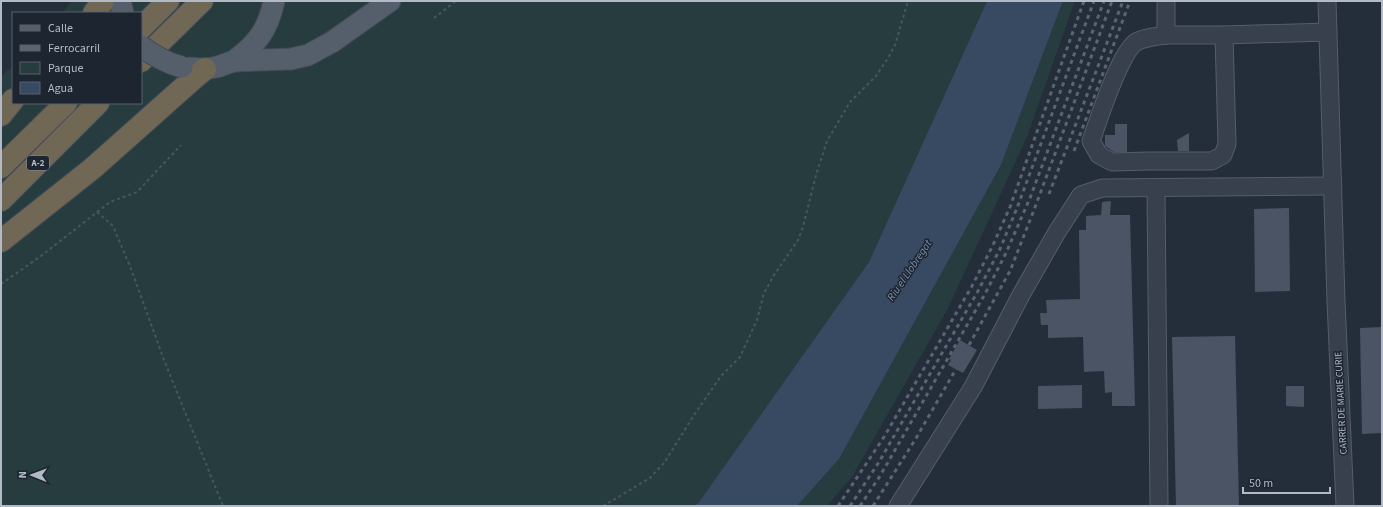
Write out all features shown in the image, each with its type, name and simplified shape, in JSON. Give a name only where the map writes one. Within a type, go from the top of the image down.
[{"type":"highway","points":[[142,27],[168,1]]},
{"type":"highway","points":[[142,60],[202,1]]},
{"type":"highway","points":[[97,12],[117,6]]},
{"type":"highway","points":[[1,241],[93,168],[193,78],[206,69]]},
{"type":"highway","points":[[1,115],[12,101]]},
{"type":"highway","name":"A-2","points":[[1,167],[65,104]]},
{"type":"highway","name":"A-2","points":[[1,200],[97,104]]},
{"type":"main road","points":[[234,61],[249,50],[266,28],[274,1]]},
{"type":"main road","points":[[142,47],[159,59],[171,65],[206,69],[234,61],[291,59],[308,55],[320,50],[390,1]]},
{"type":"main road","points":[[266,28],[277,50],[291,59]]},
{"type":"street","points":[[1166,1],[1166,35]]},
{"type":"street","name":"CARRER DE MARIE CURIE","points":[[1327,1],[1336,301],[1345,506]]},
{"type":"street","points":[[1224,35],[1227,144],[1223,155],[1212,161],[1149,160],[1112,162],[1098,155],[1091,141],[1122,60],[1136,42],[1166,35],[1328,32]]},
{"type":"street","points":[[898,506],[973,387],[1053,238],[1081,195],[1102,188],[1156,189],[1333,186]]},
{"type":"street","points":[[1156,189],[1159,506]]},
{"type":"path","points":[[434,18],[456,1]]},
{"type":"path","points":[[603,506],[650,478],[664,463],[694,415],[721,376],[740,357],[757,320],[764,293],[774,275],[798,240],[827,141],[850,102],[876,76],[888,58],[894,45],[908,1]]},
{"type":"path","points":[[1,284],[41,256],[110,202],[137,192],[182,144]]},
{"type":"path","points":[[97,212],[113,226],[131,269],[164,360],[223,506]]},
{"type":"green space","points":[[71,1],[987,1],[869,262],[699,502],[694,506],[1,506],[1,76],[12,67],[12,104],[142,104],[142,12],[63,12]]},
{"type":"green space","points":[[1063,1],[1075,1],[1027,137],[947,310],[852,477],[827,506],[797,506],[839,459],[1001,165]]},
{"type":"water","name":"Riu el Llobregat","points":[[987,1],[1063,1],[1001,165],[839,459],[797,506],[694,506],[699,502],[869,262]]},
{"type":"building","points":[[1115,124],[1127,124],[1127,152],[1114,152],[1105,146],[1105,135],[1115,135]]},
{"type":"building","points":[[1189,133],[1189,151],[1178,151],[1177,140]]},
{"type":"building","points":[[1111,201],[1110,215],[1130,215],[1135,406],[1112,406],[1112,392],[1105,393],[1104,371],[1084,372],[1083,337],[1048,338],[1048,325],[1041,325],[1040,313],[1047,313],[1046,300],[1080,299],[1079,230],[1086,230],[1086,216],[1101,215],[1102,202]]},
{"type":"building","points":[[1289,208],[1290,291],[1255,292],[1254,209]]},
{"type":"building","points":[[1382,327],[1382,433],[1362,434],[1360,328]]},
{"type":"building","points":[[1235,336],[1239,506],[1176,506],[1172,337]]},
{"type":"building","points":[[960,340],[977,350],[963,373],[948,365],[951,360],[949,359]]},
{"type":"building","points":[[1082,385],[1082,408],[1038,409],[1038,386]]},
{"type":"building","points":[[1286,386],[1304,386],[1304,407],[1286,406]]},
{"type":"railway","points":[[838,506],[884,437],[972,286],[993,245],[1010,207],[1084,1]]},
{"type":"railway","points":[[850,506],[879,462],[978,291],[1000,249],[1017,208],[1094,1]]},
{"type":"railway","points":[[860,506],[880,476],[985,294],[1006,253],[1030,198],[1104,1]]},
{"type":"railway","points":[[969,345],[1010,271],[1112,1]]},
{"type":"railway","points":[[1049,194],[1123,1]]},
{"type":"railway","points":[[1074,151],[1130,1]]},
{"type":"railway","points":[[873,506],[915,440],[956,369]]}]
